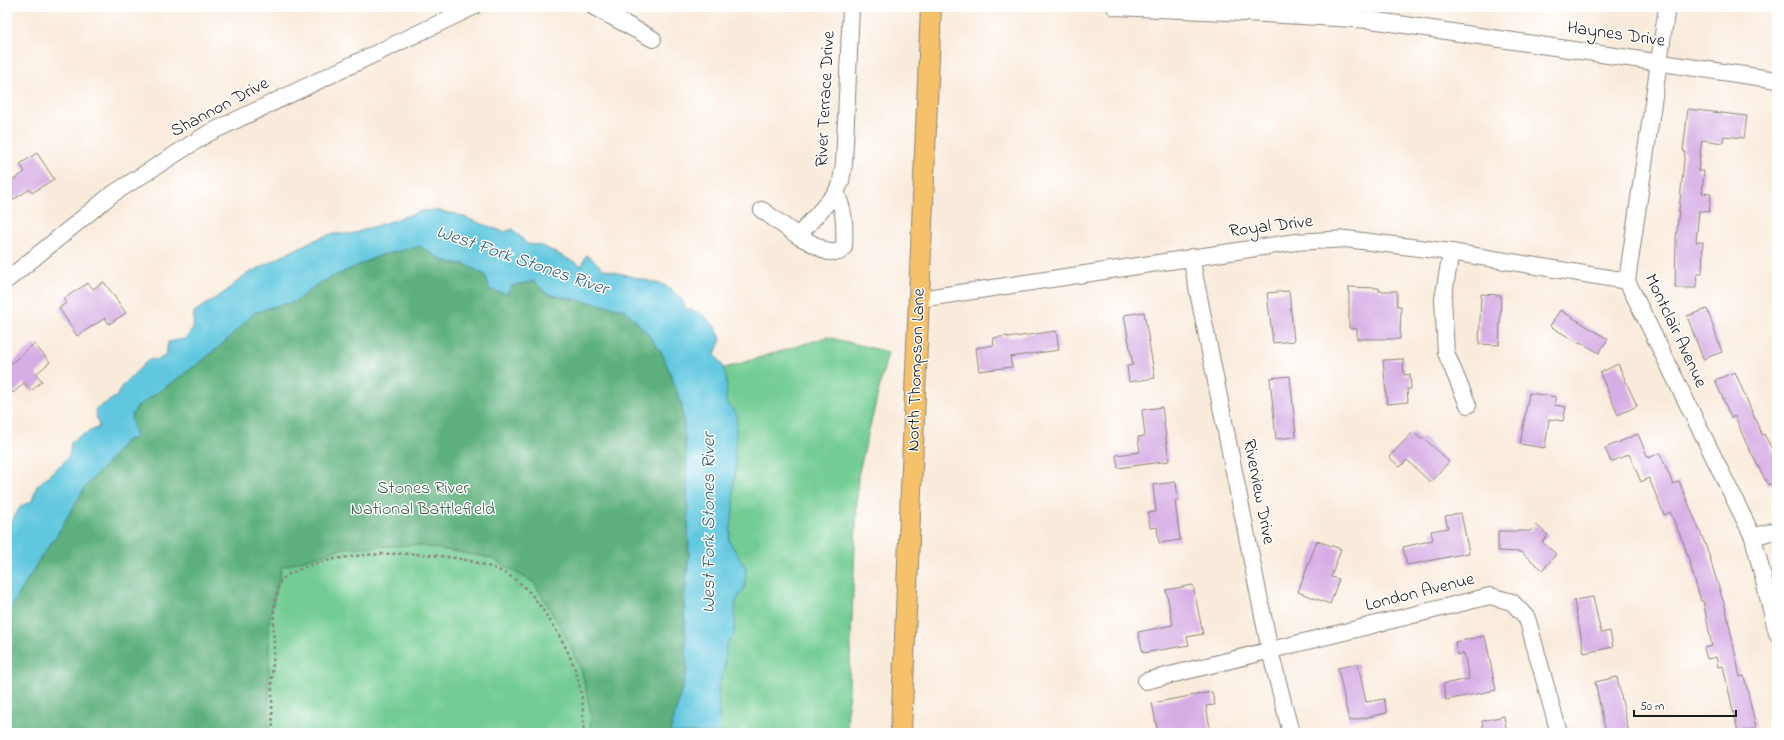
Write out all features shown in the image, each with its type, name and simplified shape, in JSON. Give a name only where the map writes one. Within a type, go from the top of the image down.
[{"type":"main road","name":"North Thompson Lane","points":[[901,733],[931,7]]},
{"type":"street","name":"Shannon Drive","points":[[7,280],[111,195],[207,134],[473,7]]},
{"type":"street","points":[[594,7],[653,39]]},
{"type":"street","name":"River Terrace Drive","points":[[798,236],[836,193],[841,181],[844,164],[851,7]]},
{"type":"street","name":"Haynes Drive","points":[[1115,7],[1227,9],[1371,20],[1777,80]]},
{"type":"street","name":"Montclair Avenue","points":[[1667,7],[1627,281],[1753,537],[1777,633]]},
{"type":"street","name":"River Terrace Drive","points":[[762,210],[798,236],[828,252],[839,252],[844,247],[845,224],[842,205],[836,193]]},
{"type":"street","name":"Royal Drive","points":[[920,299],[1296,242],[1346,239],[1451,252],[1627,281]]},
{"type":"street","points":[[1451,252],[1443,299],[1446,353],[1468,405]]},
{"type":"street","name":"Riverview Drive","points":[[1191,258],[1270,651],[1291,733]]},
{"type":"street","points":[[1753,537],[1777,530]]},
{"type":"street","name":"London Avenue","points":[[1146,681],[1490,596],[1512,602],[1527,618],[1559,733]]},
{"type":"path","points":[[273,733],[273,623],[275,604],[280,582],[290,573],[320,562],[390,553],[424,554],[464,560],[492,567],[513,578],[530,591],[569,652],[580,684],[585,712],[583,733]]},
{"type":"green space","name":"Stones River National Battlefield","points":[[420,246],[446,262],[465,264],[485,275],[491,290],[507,294],[511,286],[534,281],[547,294],[624,309],[647,333],[663,355],[682,405],[686,449],[689,554],[684,604],[687,670],[670,733],[590,733],[591,714],[582,672],[564,633],[534,583],[491,558],[415,545],[343,548],[282,567],[269,620],[269,733],[7,733],[7,615],[40,558],[55,538],[85,487],[126,440],[131,417],[137,407],[202,361],[228,339],[254,313],[275,306],[295,302],[319,283],[381,255]]},
{"type":"green space","name":"Stones River National Battlefield","points":[[827,337],[888,352],[858,476],[847,733],[7,733],[7,601],[686,380]]},
{"type":"water","name":"West Fork Stones River","points":[[433,210],[456,214],[504,232],[513,229],[527,244],[540,245],[582,266],[586,255],[603,269],[664,285],[681,298],[686,309],[703,315],[708,319],[718,333],[721,339],[715,354],[726,376],[726,401],[737,415],[735,451],[736,469],[733,486],[734,504],[729,541],[746,568],[745,587],[736,601],[734,636],[726,644],[725,667],[718,688],[720,733],[670,733],[687,670],[684,604],[689,554],[686,449],[682,405],[663,355],[647,333],[624,309],[547,294],[534,281],[511,286],[507,294],[490,290],[485,275],[465,264],[446,262],[420,246],[381,255],[319,283],[295,302],[275,306],[254,313],[228,339],[202,361],[137,407],[131,417],[136,438],[126,440],[85,487],[55,538],[40,558],[7,615],[7,528],[21,506],[32,501],[37,486],[69,457],[71,442],[99,427],[95,410],[117,396],[122,386],[149,359],[158,360],[166,355],[168,342],[185,339],[193,329],[194,312],[225,292],[245,275],[312,241],[331,234],[351,234],[422,211]]},
{"type":"building","points":[[1688,109],[1747,116],[1744,138],[1724,136],[1723,143],[1702,140],[1698,171],[1704,171],[1702,193],[1711,194],[1709,212],[1699,211],[1696,242],[1703,242],[1702,274],[1697,274],[1696,288],[1675,288],[1676,239]]},
{"type":"building","points":[[37,153],[54,179],[32,193],[30,189],[13,200],[7,191],[7,184],[25,172],[20,164]]},
{"type":"building","points":[[104,282],[126,313],[109,324],[105,318],[77,336],[59,308],[66,303],[63,299],[88,283],[93,289]]},
{"type":"building","points":[[1349,287],[1379,288],[1379,291],[1397,291],[1397,306],[1401,306],[1400,339],[1357,339],[1357,329],[1349,328]]},
{"type":"building","points":[[1289,291],[1294,341],[1273,343],[1267,293]]},
{"type":"building","points":[[1481,294],[1501,295],[1499,345],[1479,344]]},
{"type":"building","points":[[1707,309],[1722,352],[1703,359],[1687,316]]},
{"type":"building","points":[[1560,310],[1608,339],[1599,353],[1580,342],[1580,344],[1550,326]]},
{"type":"building","points":[[1144,312],[1155,378],[1129,382],[1127,366],[1133,365],[1124,315]]},
{"type":"building","points":[[1056,331],[1059,350],[1010,357],[1012,367],[979,371],[976,348],[994,345],[993,338],[1008,336],[1008,338]]},
{"type":"building","points":[[34,344],[50,362],[36,374],[42,381],[31,391],[24,383],[13,393],[7,386],[7,367]]},
{"type":"building","points":[[1403,359],[1404,375],[1410,374],[1411,389],[1407,389],[1408,402],[1387,404],[1383,360]]},
{"type":"building","points":[[1618,364],[1637,406],[1618,415],[1600,373]]},
{"type":"building","points":[[1735,372],[1762,435],[1764,434],[1777,458],[1777,481],[1768,485],[1746,443],[1735,416],[1731,418],[1715,380]]},
{"type":"building","points":[[1290,376],[1296,437],[1276,439],[1270,378]]},
{"type":"building","points":[[1529,393],[1556,397],[1554,405],[1566,407],[1563,421],[1549,419],[1545,448],[1520,444]]},
{"type":"building","points":[[1162,407],[1169,461],[1118,468],[1116,455],[1140,452],[1138,437],[1145,436],[1142,410]]},
{"type":"building","points":[[1413,432],[1421,439],[1423,437],[1449,462],[1430,482],[1407,460],[1400,467],[1389,457]]},
{"type":"building","points":[[1638,434],[1648,458],[1660,453],[1673,484],[1679,481],[1706,546],[1726,610],[1740,677],[1744,676],[1756,728],[1738,732],[1723,666],[1718,667],[1716,657],[1707,659],[1704,648],[1712,646],[1703,601],[1701,601],[1684,544],[1670,512],[1664,515],[1649,478],[1641,482],[1629,454],[1611,462],[1605,448]]},
{"type":"building","points":[[1176,482],[1178,500],[1175,501],[1180,540],[1159,543],[1157,527],[1150,528],[1148,513],[1156,512],[1153,485]]},
{"type":"building","points":[[1461,513],[1469,553],[1407,565],[1403,547],[1433,540],[1431,531],[1448,528],[1445,516]]},
{"type":"building","points":[[1536,525],[1548,535],[1542,542],[1556,554],[1543,570],[1521,552],[1498,551],[1498,531],[1530,531]]},
{"type":"building","points":[[1317,541],[1341,549],[1331,577],[1339,579],[1330,604],[1298,592]]},
{"type":"building","points":[[1193,585],[1203,634],[1187,637],[1189,645],[1143,653],[1138,632],[1173,625],[1166,590]]},
{"type":"building","points":[[1593,597],[1601,633],[1610,631],[1613,647],[1584,653],[1574,600]]},
{"type":"building","points":[[1485,636],[1496,690],[1446,700],[1443,684],[1469,679],[1464,653],[1457,655],[1455,642]]},
{"type":"building","points":[[1358,664],[1366,702],[1384,699],[1387,713],[1349,721],[1338,668]]},
{"type":"building","points":[[1617,677],[1629,733],[1606,733],[1595,682]]},
{"type":"building","points":[[1212,692],[1215,705],[1206,706],[1211,733],[1193,733],[1192,730],[1173,733],[1158,733],[1152,703]]},
{"type":"building","points":[[1504,716],[1507,733],[1484,733],[1482,721]]}]
